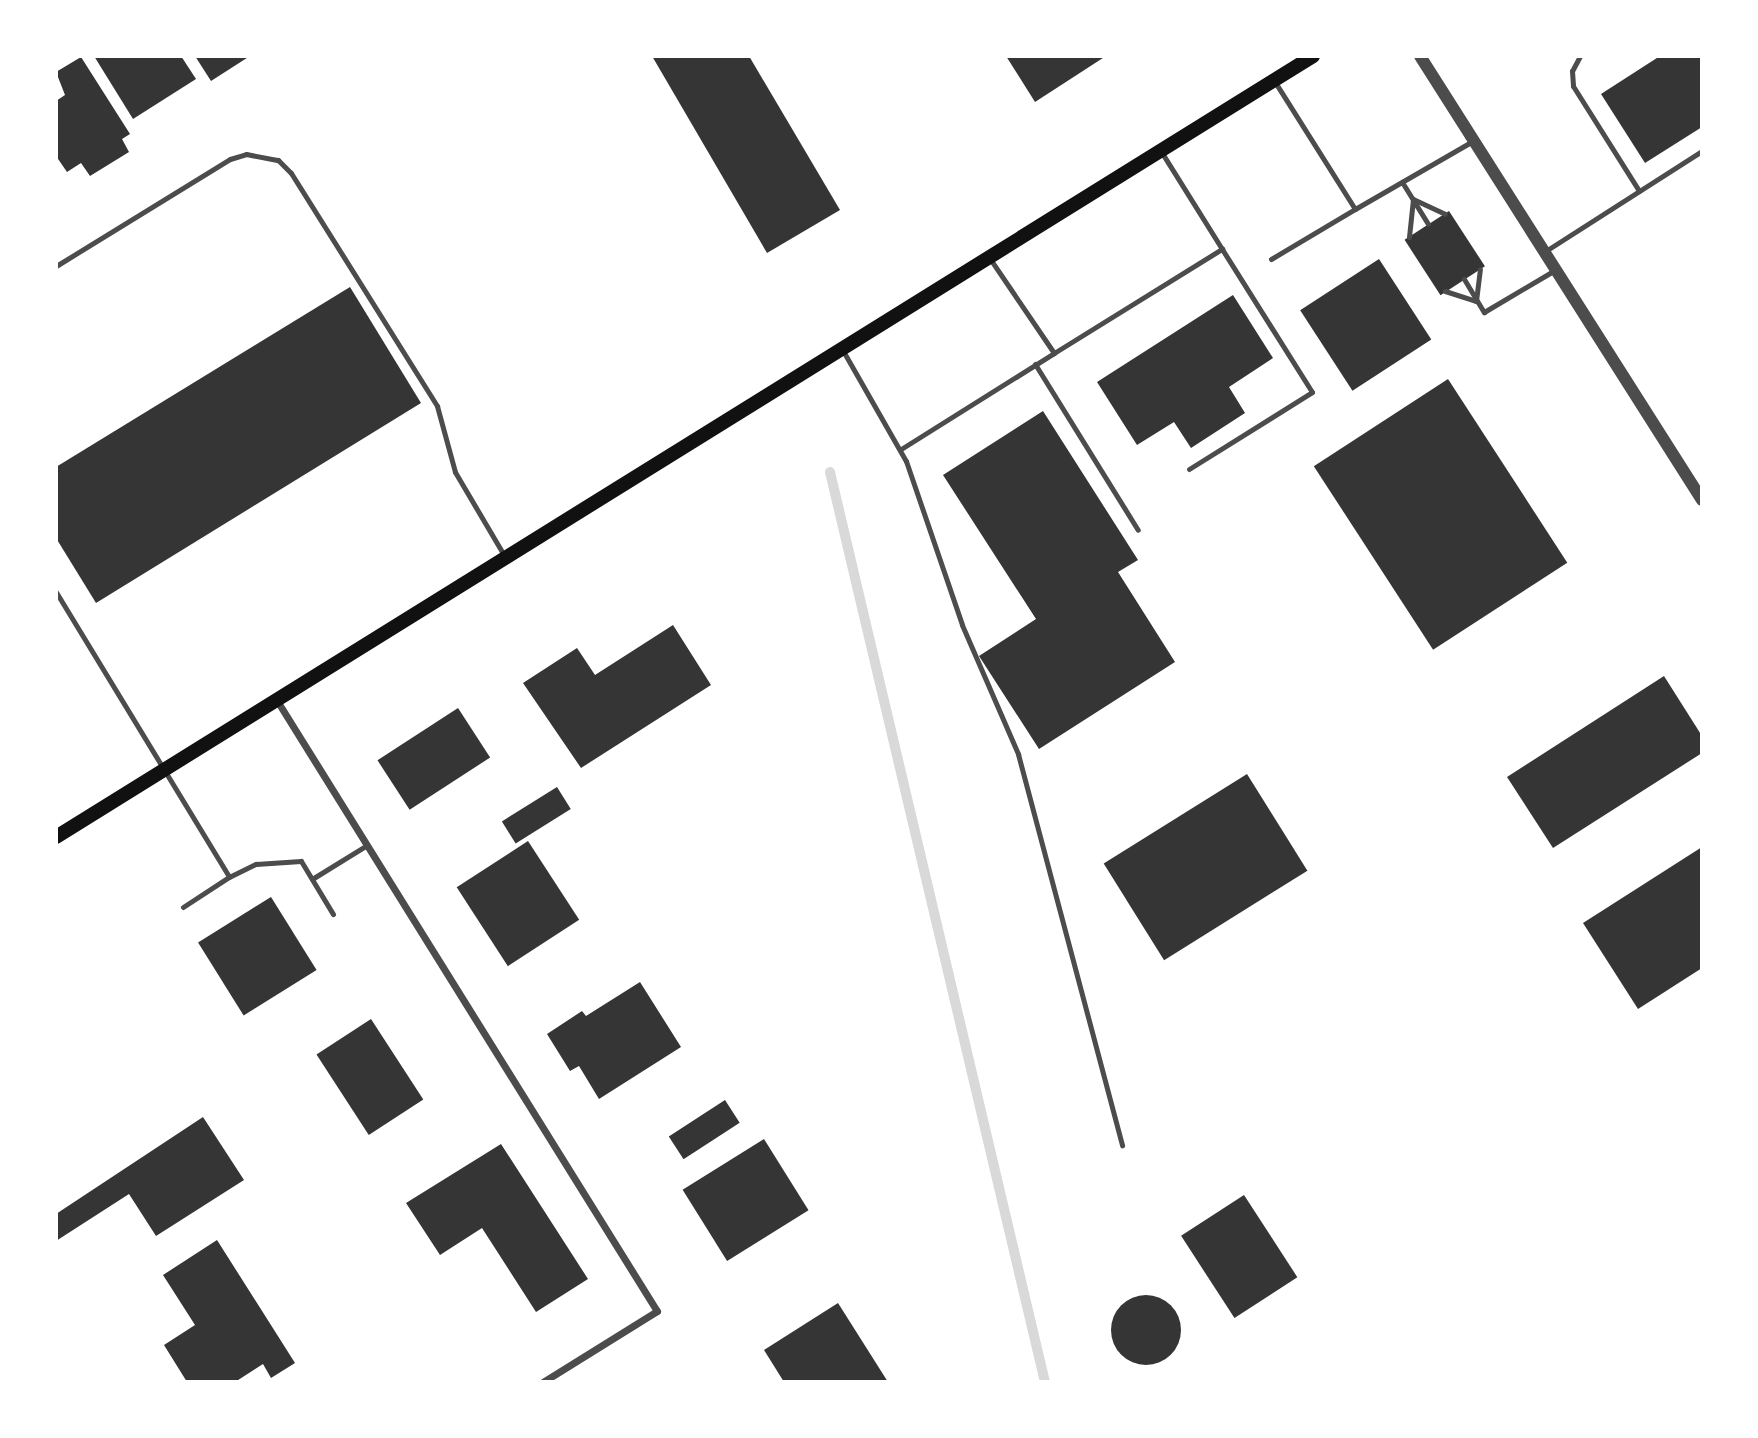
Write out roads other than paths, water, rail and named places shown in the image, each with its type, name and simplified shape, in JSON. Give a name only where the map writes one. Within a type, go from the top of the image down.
[{"type":"main road","points":[[56,837],[1161,153],[1313,56]]},
{"type":"street","points":[[1420,56],[1702,500]]},
{"type":"street","points":[[276,699],[657,1311],[543,1382]]},
{"type":"lane","points":[[1580,56],[1572,71],[1573,86],[1639,191]]},
{"type":"lane","points":[[1274,80],[1356,209]]},
{"type":"lane","points":[[1271,259],[1473,141]]},
{"type":"lane","points":[[1544,252],[1702,151]]},
{"type":"lane","points":[[1161,153],[1312,392],[1189,469]]},
{"type":"lane","points":[[56,266],[230,159],[246,154],[278,160],[291,173],[437,406],[455,471],[505,557]]},
{"type":"lane","points":[[1402,182],[1428,224]]},
{"type":"lane","points":[[1413,199],[1445,214]]},
{"type":"lane","points":[[1409,237],[1413,199]]},
{"type":"lane","points":[[901,449],[1222,249]]},
{"type":"lane","points":[[989,257],[1054,353]]},
{"type":"lane","points":[[1476,301],[1480,269]]},
{"type":"lane","points":[[1464,279],[1484,312],[1556,270]]},
{"type":"lane","points":[[1445,291],[1476,301]]},
{"type":"lane","points":[[842,349],[901,449],[961,625],[1018,754],[1122,1145]]},
{"type":"lane","points":[[1035,364],[1138,530]]},
{"type":"lane","points":[[56,592],[229,877]]},
{"type":"lane","points":[[312,879],[367,845]]},
{"type":"lane","points":[[183,906],[229,877],[256,864],[301,861],[333,914]]},
{"type":"waterway","points":[[830,472],[1045,1382]]}]
